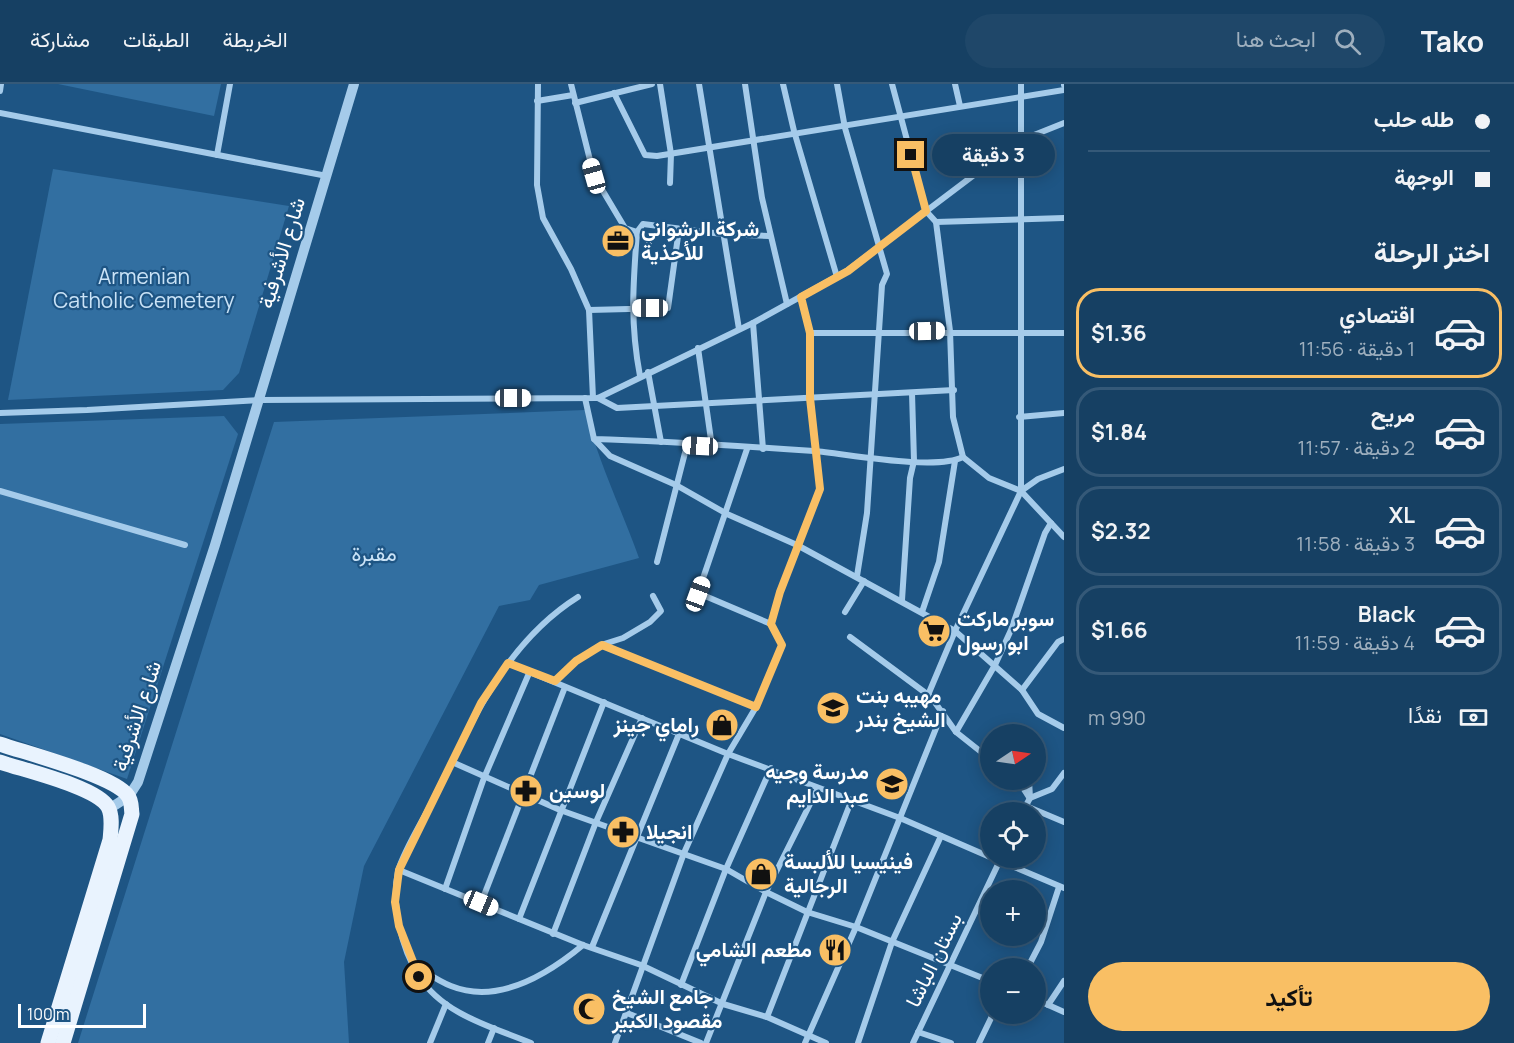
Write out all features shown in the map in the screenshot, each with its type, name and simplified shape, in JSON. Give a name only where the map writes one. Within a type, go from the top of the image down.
[{"type":"main road","points":[[0,744],[113,783],[129,796]]},
{"type":"main road","points":[[0,762],[96,795],[109,808],[110,840],[48,1043]]},
{"type":"main road","name":"شارع الأشرفية","points":[[63,1043],[132,814],[129,796]]},
{"type":"street","points":[[0,91],[1,84]]},
{"type":"street","points":[[217,155],[230,84]]},
{"type":"street","name":"شارع الأشرفية","points":[[109,808],[129,796],[138,782],[215,545],[221,535],[354,84]]},
{"type":"street","points":[[538,84],[537,185],[543,218],[571,269],[589,310],[594,439],[610,456],[676,485],[727,514],[797,545],[902,600],[955,631],[1022,690],[1038,714],[1064,728]]},
{"type":"street","points":[[571,84],[594,176],[625,228],[637,232]]},
{"type":"street","points":[[575,103],[652,84]]},
{"type":"street","points":[[660,84],[671,154],[670,183]]},
{"type":"street","points":[[699,84],[739,329]]},
{"type":"street","points":[[745,84],[769,236],[787,304]]},
{"type":"street","points":[[783,84],[837,277]]},
{"type":"street","points":[[837,84],[845,128],[887,274],[882,285],[867,513],[856,576]]},
{"type":"street","points":[[892,84],[926,211],[936,222],[950,331],[954,390],[953,417],[963,457],[989,478],[1021,491],[1064,537]]},
{"type":"street","points":[[955,84],[960,106]]},
{"type":"street","points":[[928,695],[955,631],[1021,491],[1019,141],[1023,99],[1021,84]]},
{"type":"street","points":[[614,93],[645,155],[671,154],[798,136],[960,106],[1023,99],[1064,90]]},
{"type":"street","points":[[537,101],[573,95]]},
{"type":"street","points":[[0,113],[327,176]]},
{"type":"street","points":[[592,398],[753,323],[837,277],[1019,141],[1064,123]]},
{"type":"street","points":[[936,222],[1064,218]]},
{"type":"street","points":[[640,376],[633,340],[631,308],[637,232],[643,224],[722,234],[769,236]]},
{"type":"street","points":[[589,310],[668,308],[679,229]]},
{"type":"street","points":[[771,624],[797,545],[820,489],[810,398],[810,333],[801,297]]},
{"type":"street","points":[[753,323],[764,449]]},
{"type":"street","points":[[810,333],[950,331],[1064,333]]},
{"type":"street","points":[[698,348],[712,447]]},
{"type":"street","points":[[648,372],[661,442]]},
{"type":"street","points":[[0,413],[260,400],[592,398],[617,408],[954,390]]},
{"type":"street","points":[[902,600],[910,478],[914,461],[912,393]]},
{"type":"street","points":[[1019,417],[1064,413]]},
{"type":"street","points":[[594,439],[815,452],[914,461],[956,461],[963,457]]},
{"type":"street","points":[[657,562],[687,445]]},
{"type":"street","points":[[615,1043],[627,1013],[641,965],[684,853],[728,754],[756,707],[782,645],[771,624],[698,594],[727,514],[747,449]]},
{"type":"street","points":[[922,612],[939,562],[956,461]]},
{"type":"street","points":[[1021,491],[1038,479],[1064,469]]},
{"type":"street","points":[[0,491],[185,545]]},
{"type":"street","points":[[956,732],[995,665],[1011,630],[1045,533],[1051,523]]},
{"type":"street","points":[[845,612],[864,580]]},
{"type":"street","points":[[555,681],[576,661],[602,645],[622,638],[650,622],[661,611],[653,596]]},
{"type":"street","points":[[531,1043],[446,1005],[419,977],[399,926],[395,902],[399,870],[481,703],[508,663],[552,613],[578,597]]},
{"type":"street","points":[[850,637],[928,695],[943,711],[956,732],[980,751]]},
{"type":"street","points":[[1022,690],[1058,642],[1064,639]]},
{"type":"street","points":[[602,645],[756,707]]},
{"type":"street","points":[[508,663],[728,754],[852,799],[980,852]]},
{"type":"street","points":[[445,889],[484,778],[530,671]]},
{"type":"street","points":[[481,903],[565,687]]},
{"type":"street","points":[[519,919],[604,702]]},
{"type":"street","points":[[806,1040],[856,927],[943,711]]},
{"type":"street","points":[[553,934],[596,822],[642,718]]},
{"type":"street","points":[[592,947],[679,734]]},
{"type":"street","points":[[452,762],[560,810],[636,839],[684,853],[726,869],[765,892],[807,912],[856,927],[980,977]]},
{"type":"street","points":[[681,985],[726,869],[771,768]]},
{"type":"street","points":[[1030,798],[1052,789],[1064,773]]},
{"type":"street","points":[[706,1043],[765,892],[818,788]]},
{"type":"street","points":[[1025,790],[1030,798]]},
{"type":"street","points":[[1028,802],[1030,790]]},
{"type":"street","points":[[767,1017],[852,799]]},
{"type":"street","points":[[1046,817],[1064,822]]},
{"type":"street","points":[[858,1043],[892,942],[941,836]]},
{"type":"street","name":"بستان الباشا","points":[[913,1043],[992,868]]},
{"type":"street","points":[[1018,868],[1061,887],[1033,958]]},
{"type":"street","points":[[399,870],[553,934],[641,965],[723,1004],[767,1017],[806,1040],[826,1043]]},
{"type":"street","points":[[414,965],[451,986],[483,993],[528,981],[557,967],[583,945]]},
{"type":"street","points":[[1064,981],[1048,1005],[1064,1012]]},
{"type":"street","points":[[430,1043],[446,1005]]},
{"type":"street","points":[[627,1013],[701,1043]]},
{"type":"street","points":[[980,1043],[989,1024]]},
{"type":"street","points":[[488,1043],[494,1028]]},
{"type":"street","points":[[918,1032],[951,1043]]},
{"type":"green space","points":[[58,84],[221,84],[214,116]]},
{"type":"green space","name":"Armenian Catholic Cemetery","points":[[53,169],[289,206],[239,373],[223,390],[8,400]]},
{"type":"green space","name":"مقبرة","points":[[585,410],[603,466],[639,558],[539,585],[530,600],[499,606],[364,866],[344,962],[349,1043],[78,1043],[274,422]]},
{"type":"green space","points":[[224,416],[238,434],[127,779],[0,734],[0,424]]},
{"type":"place","name":"شركة الرشواني للأحذية","points":[[618,241]]},
{"type":"place","name":"سوبر ماركت ابو رسول","points":[[934,631]]},
{"type":"place","name":"مهيبه بنت الشيخ بندر","points":[[833,708]]},
{"type":"place","name":"راماي جينز","points":[[722,725]]},
{"type":"place","name":"مدرسة وجيه عبد الدايم","points":[[892,784]]},
{"type":"place","name":"لوسين","points":[[526,791]]},
{"type":"place","name":"انجيلا","points":[[623,832]]},
{"type":"place","name":"فينيسيا للألبسة الرجالية","points":[[761,874]]},
{"type":"place","name":"مطعم الشامي","points":[[835,950]]},
{"type":"place","name":"جامع الشيخ مقصود الكبير","points":[[589,1009]]},
{"type":"route","points":[[419,977],[399,926],[395,902],[399,870],[481,703],[508,663],[555,681],[576,661],[602,645],[756,707],[782,645],[771,624],[780,592],[820,489],[810,398],[810,333],[801,297],[848,271],[926,211],[911,155]]}]
